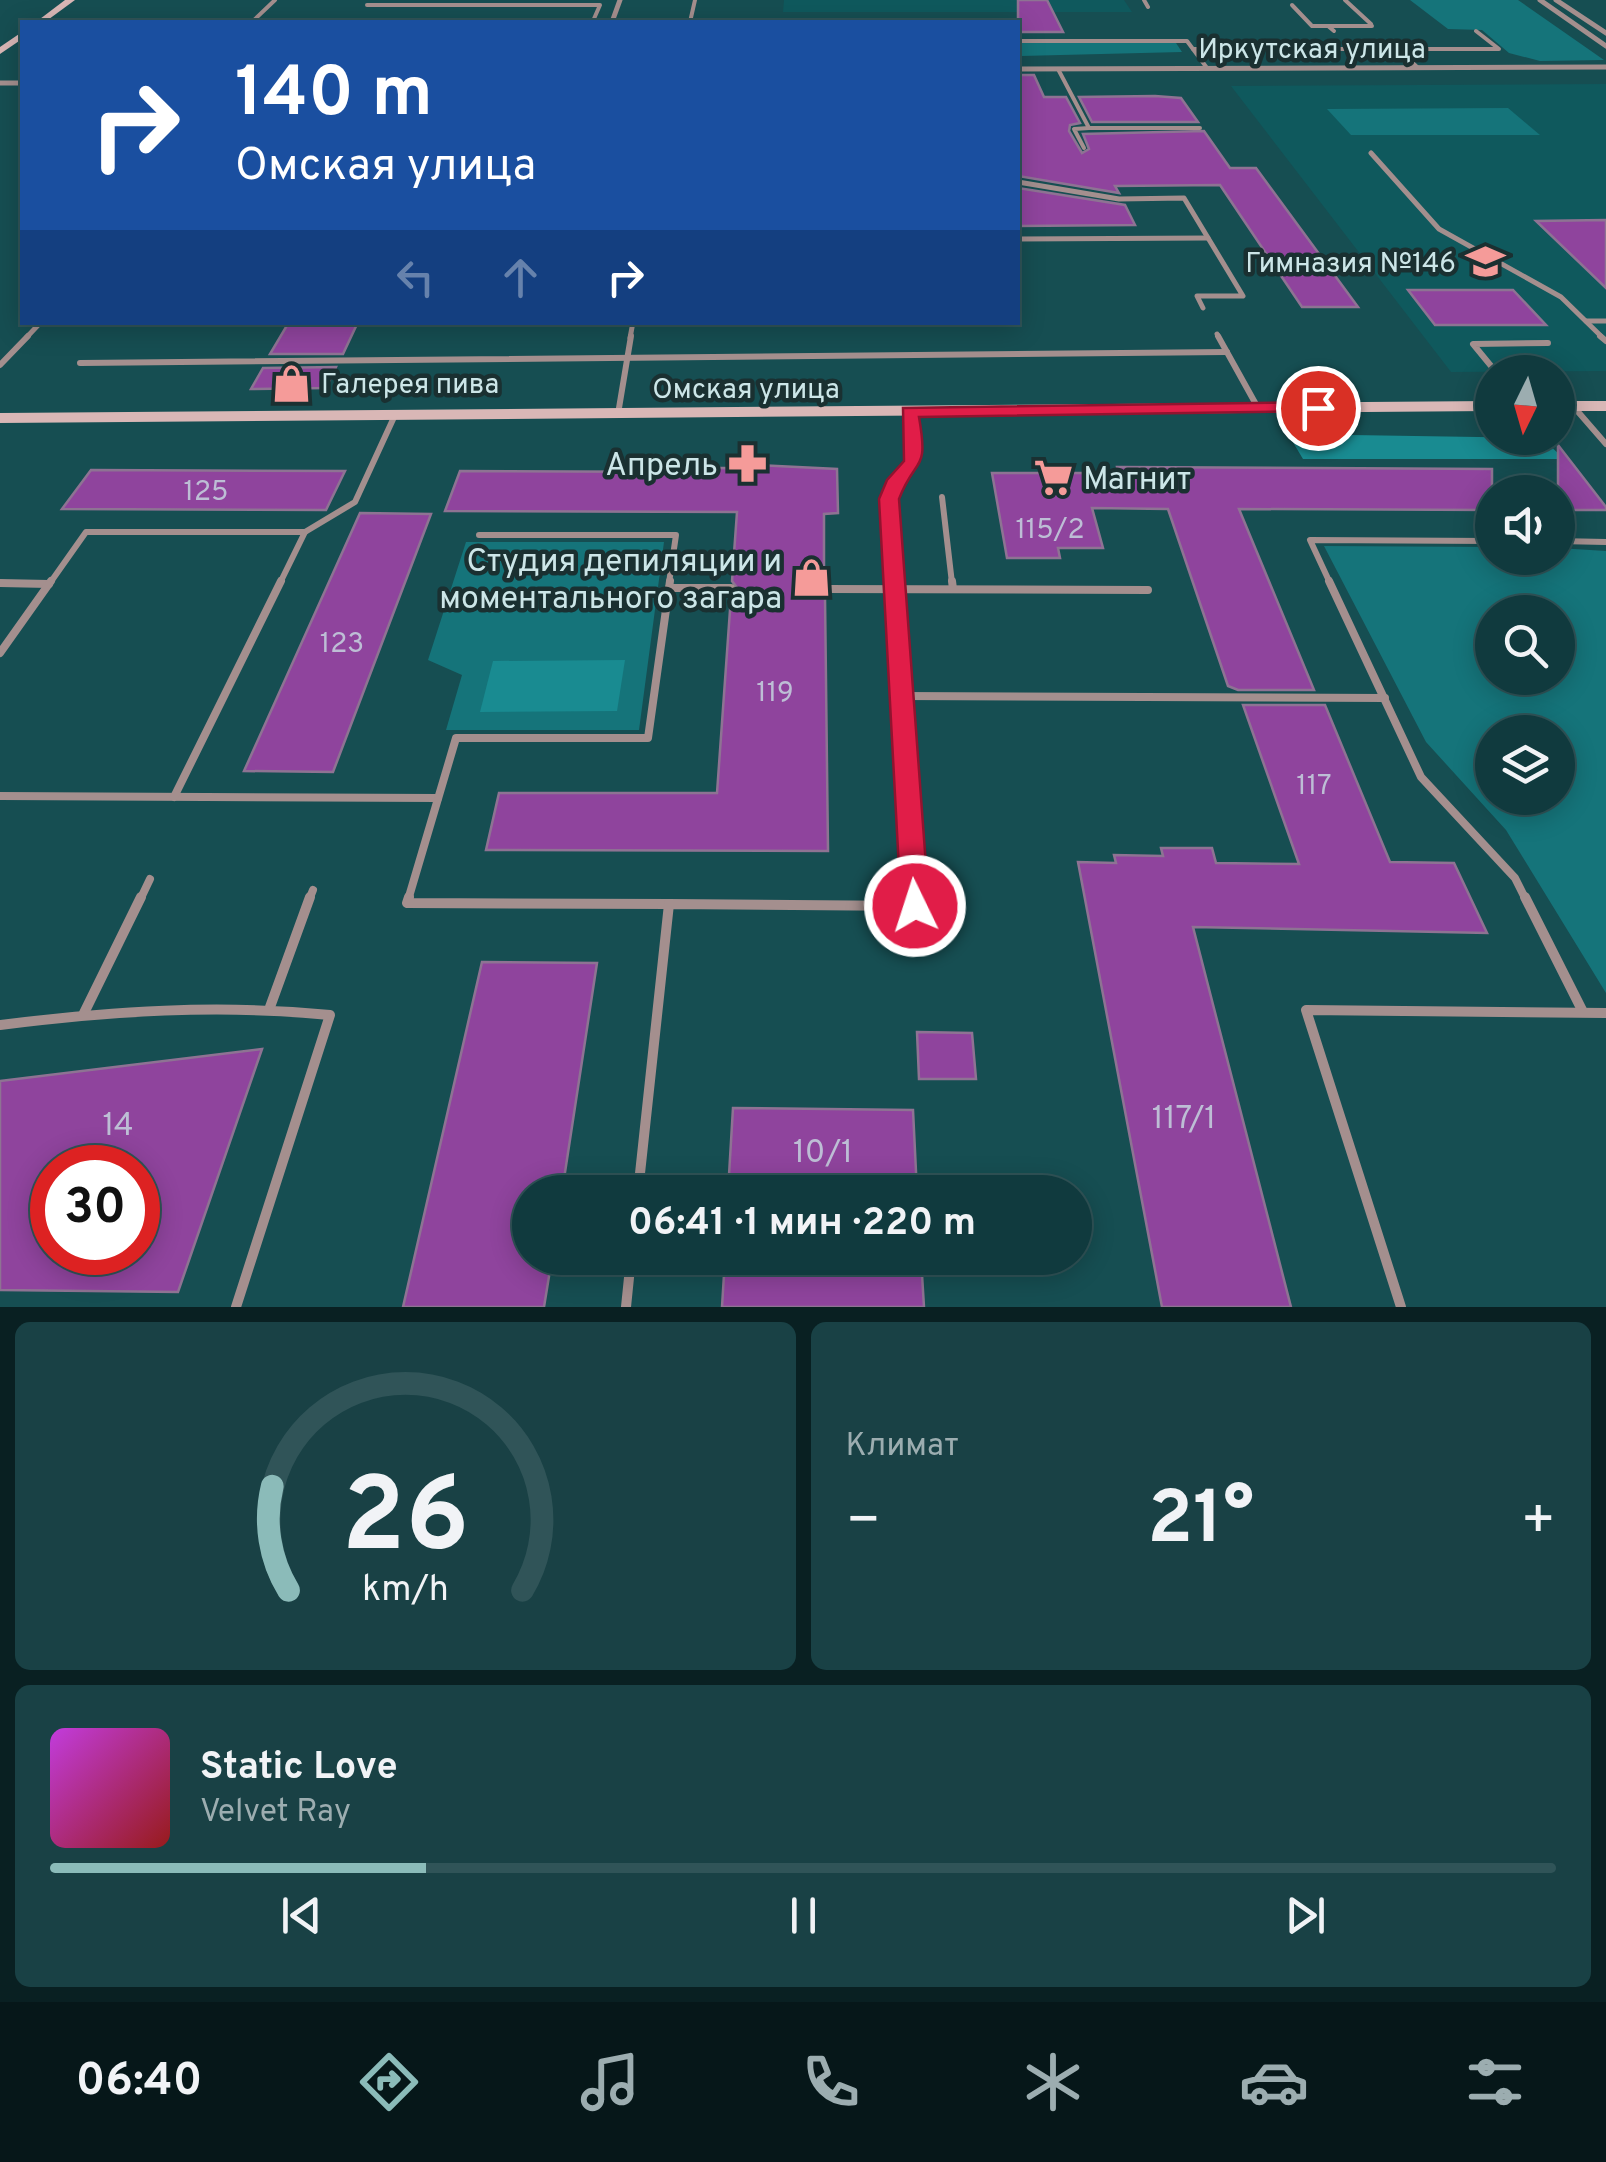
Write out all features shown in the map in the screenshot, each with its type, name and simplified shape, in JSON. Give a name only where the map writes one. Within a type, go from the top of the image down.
[{"type":"main road","points":[[43,20],[71,0]]},
{"type":"main road","name":"Омская улица","points":[[0,418],[1475,406]]},
{"type":"main road","points":[[1575,406],[1606,406]]},
{"type":"street","points":[[1540,0],[1606,46]]},
{"type":"street","points":[[1556,0],[1606,34]]},
{"type":"street","name":"Иркутская улица","points":[[1020,69],[1606,66]]},
{"type":"street","points":[[910,412],[916,450],[913,463],[896,480],[889,499],[915,906]]},
{"type":"lane","points":[[254,20],[275,0]]},
{"type":"lane","points":[[1144,0],[1148,6]]},
{"type":"lane","points":[[1292,5],[1312,26],[1372,26],[1345,0]]},
{"type":"lane","points":[[367,5],[600,5],[593,20]]},
{"type":"lane","points":[[1328,26],[1334,31]]},
{"type":"lane","points":[[1194,49],[1499,49],[1476,31]]},
{"type":"lane","points":[[1020,40],[1188,40],[1207,68]]},
{"type":"lane","points":[[1344,41],[1352,49]]},
{"type":"lane","points":[[1398,49],[1417,67]]},
{"type":"lane","points":[[1058,68],[1089,128]]},
{"type":"lane","points":[[1084,149],[1074,128],[1200,128]]},
{"type":"lane","points":[[1371,153],[1424,215],[1452,238],[1560,297],[1606,341]]},
{"type":"lane","points":[[1020,182],[1120,198],[1184,198],[1244,296],[1196,296],[1203,308]]},
{"type":"lane","points":[[1020,239],[1208,238]]},
{"type":"lane","points":[[1586,321],[1606,321]]},
{"type":"lane","points":[[0,365],[38,325]]},
{"type":"lane","points":[[618,414],[633,325]]},
{"type":"lane","points":[[1217,334],[1258,408]]},
{"type":"lane","points":[[1482,355],[1473,344],[1548,343]]},
{"type":"lane","points":[[80,363],[1227,352]]},
{"type":"lane","points":[[0,654],[86,532],[305,532],[354,502],[394,415]]},
{"type":"lane","points":[[1575,415],[1606,444]]},
{"type":"lane","points":[[942,497],[953,589]]},
{"type":"lane","points":[[174,797],[305,532]]},
{"type":"lane","points":[[479,534],[676,536],[648,738],[456,738],[407,903],[915,906]]},
{"type":"lane","points":[[1475,541],[1310,540],[1421,777],[1515,878],[1583,1012]]},
{"type":"lane","points":[[1575,542],[1606,542]]},
{"type":"lane","points":[[0,584],[50,584]]},
{"type":"lane","points":[[669,588],[732,588]]},
{"type":"lane","points":[[824,589],[1148,590]]},
{"type":"lane","points":[[900,696],[1384,698]]},
{"type":"lane","points":[[0,796],[438,798]]},
{"type":"lane","points":[[84,1013],[150,879]]},
{"type":"lane","points":[[270,1007],[313,890]]},
{"type":"lane","points":[[640,1175],[670,904]]},
{"type":"lane","points":[[0,1026],[84,1013],[270,1007],[330,1015],[236,1307]]},
{"type":"lane","points":[[1402,1307],[1306,1010],[1606,1012]]},
{"type":"lane","points":[[626,1307],[630,1275]]},
{"type":"shaded area","points":[[784,0],[1124,0],[1132,12],[783,12]]},
{"type":"shaded area","points":[[1410,0],[1518,0],[1604,60],[1540,61],[1509,53],[1482,30],[1448,29]]},
{"type":"shaded area","points":[[1020,43],[1176,43],[1182,52],[1021,56]]},
{"type":"shaded area","name":"Гимназия №146","points":[[1606,84],[1606,371],[1575,371],[1575,355],[1475,355],[1475,372],[1451,372],[1231,86]]},
{"type":"shaded area","points":[[1508,108],[1540,135],[1351,135],[1327,109]]},
{"type":"shaded area","points":[[1288,434],[1475,437],[1475,455],[1560,455],[1564,459],[1303,459]]},
{"type":"shaded area","points":[[466,542],[664,542],[639,730],[446,730],[462,675],[428,660]]},
{"type":"shaded area","points":[[1324,546],[1475,547],[1475,575],[1575,575],[1575,549],[1606,551],[1606,993],[1506,830],[1492,815],[1575,815],[1575,715],[1475,715],[1475,796],[1426,742]]},
{"type":"shaded area","points":[[625,660],[617,711],[480,712],[493,661]]},
{"type":"building","points":[[1018,0],[1047,0],[1063,32],[1020,32]]},
{"type":"building","points":[[1020,75],[1034,75],[1044,97],[1066,97],[1080,123],[1070,125],[1069,131],[1082,153],[1089,149],[1083,134],[1204,131],[1230,168],[1256,168],[1358,307],[1302,307],[1220,185],[1115,186],[1119,193],[1020,176]]},
{"type":"building","points":[[1079,97],[1181,98],[1198,122],[1092,122]]},
{"type":"building","points":[[1020,188],[1125,205],[1135,225],[1020,226]]},
{"type":"building","points":[[1606,220],[1606,288],[1536,221]]},
{"type":"building","points":[[1408,290],[1513,290],[1546,325],[1435,325]]},
{"type":"building","points":[[287,325],[357,325],[343,354],[270,354]]},
{"type":"building","points":[[336,367],[326,388],[251,389],[263,368]]},
{"type":"building","points":[[1558,455],[1566,455],[1606,510],[1575,510],[1575,475],[1558,475]]},
{"type":"building","points":[[738,464],[837,469],[838,513],[824,514],[824,582],[817,588],[825,596],[828,851],[486,850],[499,793],[717,793],[731,596],[738,589],[732,581],[737,512],[445,511],[460,471],[709,472],[710,468],[737,468]]},
{"type":"building","points":[[1117,467],[1492,469],[1492,475],[1475,475],[1475,510],[1239,509],[1314,690],[1238,690],[1228,686],[1168,509],[1092,508],[1103,548],[1058,548],[1060,558],[1007,558],[992,473],[1118,473]]},
{"type":"building","points":[[91,470],[345,471],[326,510],[62,509]]},
{"type":"building","points":[[360,513],[431,514],[333,772],[244,771]]},
{"type":"building","points":[[1243,705],[1325,705],[1390,862],[1454,863],[1487,933],[1193,927],[1291,1307],[1162,1307],[1078,862],[1116,863],[1114,855],[1163,856],[1161,848],[1212,848],[1216,863],[1299,864]]},
{"type":"building","points":[[482,962],[597,963],[565,1175],[512,1175],[512,1275],[549,1275],[544,1307],[403,1307]]},
{"type":"building","points":[[917,1032],[972,1033],[976,1079],[919,1079]]},
{"type":"building","points":[[262,1049],[178,1292],[0,1290],[0,1081]]},
{"type":"building","points":[[733,1108],[913,1110],[916,1175],[729,1175]]},
{"type":"building","points":[[724,1275],[922,1275],[924,1307],[722,1307]]},
{"type":"place","name":"Гимназия №146","points":[[1486,262]]},
{"type":"place","name":"Галерея пива","points":[[291,383]]},
{"type":"place","name":"Апрель","points":[[748,464]]},
{"type":"place","name":"Магнит","points":[[1053,478]]},
{"type":"place","name":"Студия депиляции и моментального загара","points":[[812,578]]},
{"type":"route","points":[[915,906],[889,499],[896,480],[913,463],[916,450],[910,412],[1318,408]]}]
